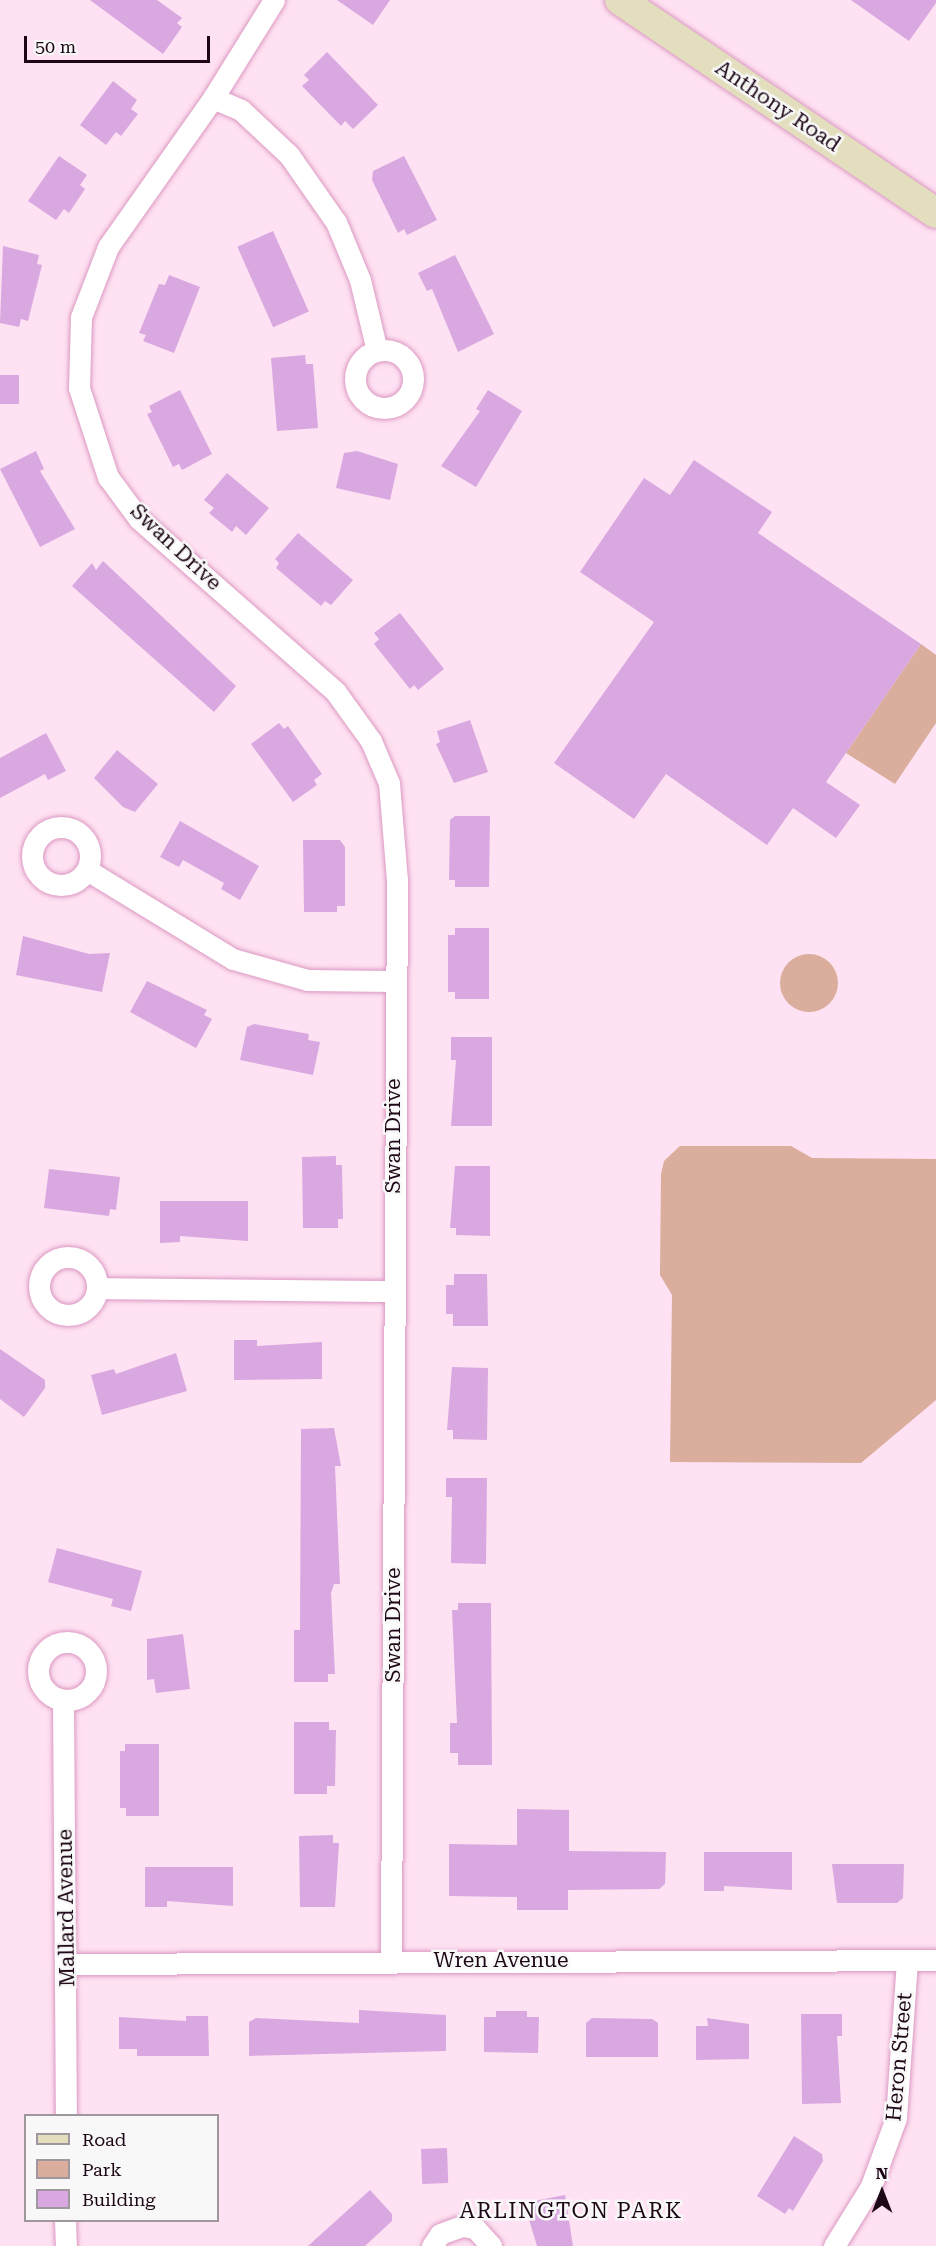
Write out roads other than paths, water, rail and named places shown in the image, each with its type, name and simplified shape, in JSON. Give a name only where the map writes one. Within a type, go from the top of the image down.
[{"type":"street","name":"Anthony Road","points":[[620,0],[936,213]]},
{"type":"street","name":"Swan Drive","points":[[269,2],[213,98],[108,247],[81,317],[79,388],[108,477],[139,519],[317,673],[370,741],[389,783],[396,823],[393,981],[391,1960]]},
{"type":"street","points":[[213,98],[241,110],[289,154],[336,222],[360,280],[377,351]]},
{"type":"street","points":[[87,870],[233,959],[307,980],[393,981]]},
{"type":"street","points":[[97,1288],[394,1291]]},
{"type":"street","name":"Mallard Avenue","points":[[63,1700],[67,1964],[66,2114]]},
{"type":"street","name":"Wren Avenue","points":[[67,1964],[391,1960],[936,1960]]},
{"type":"street","name":"Heron Street","points":[[834,2246],[871,2186],[896,2118],[907,1960]]},
{"type":"street","points":[[65,2222],[66,2246]]},
{"type":"street","points":[[432,2246],[440,2234],[462,2226],[480,2232],[490,2246]]},
{"type":"district","name":"ARLINGTON PARK","points":[[571,2211]]}]
